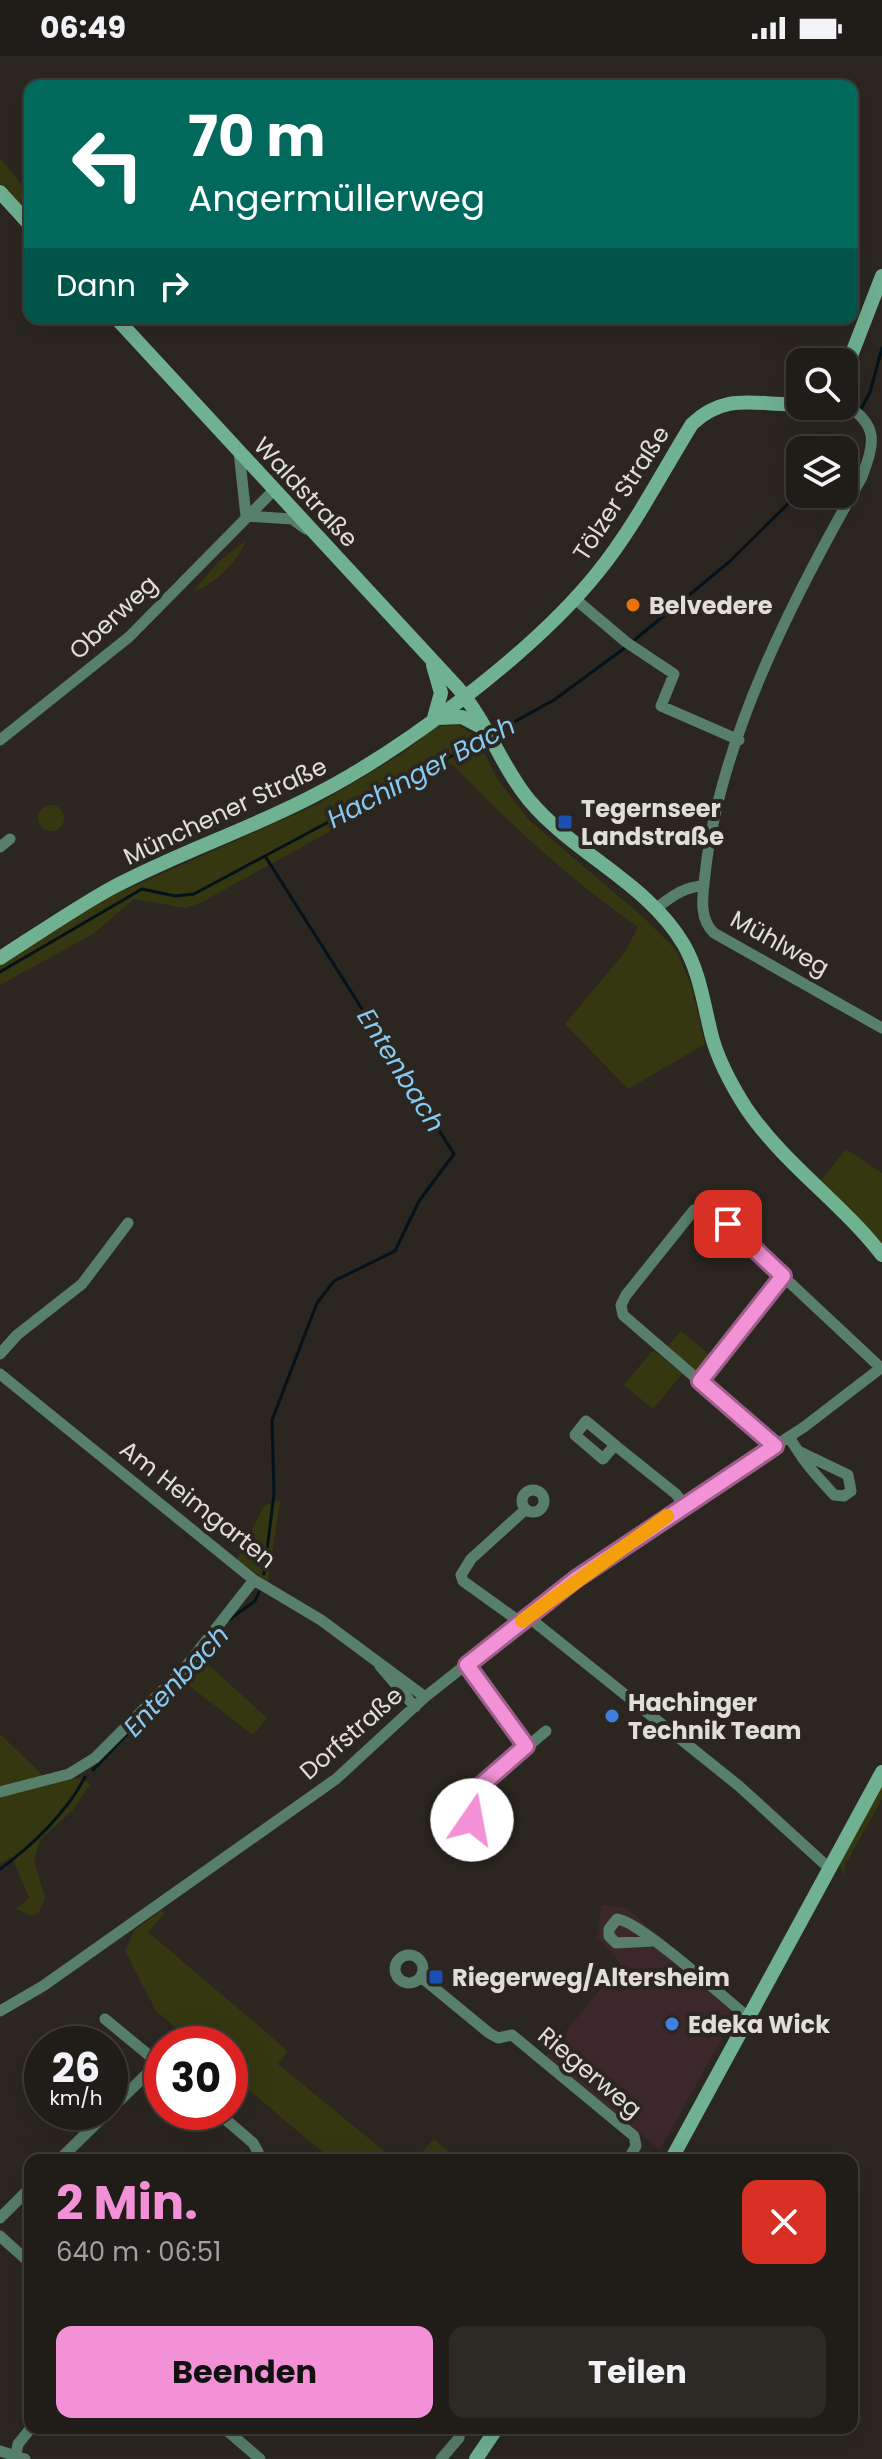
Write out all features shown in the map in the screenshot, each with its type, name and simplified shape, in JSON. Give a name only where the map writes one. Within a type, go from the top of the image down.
[{"type":"main road","points":[[0,192],[24,218]]},
{"type":"main road","points":[[854,348],[882,276]]},
{"type":"main road","name":"Waldstraße","points":[[122,324],[464,695]]},
{"type":"main road","name":"Tölzer Straße","points":[[464,695],[574,598],[623,537],[692,424],[705,411],[726,402],[786,404]]},
{"type":"main road","points":[[429,656],[450,673],[465,679],[484,679]]},
{"type":"main road","points":[[429,656],[441,693],[434,718],[462,717],[489,731]]},
{"type":"main road","points":[[464,695],[489,731],[517,784],[542,813],[655,909],[683,944],[693,964],[718,1057],[747,1110],[789,1159],[857,1224],[882,1255]]},
{"type":"main road","name":"Münchener Straße","points":[[0,958],[107,891],[312,797],[354,774],[464,695]]},
{"type":"main road","points":[[674,2154],[882,1772]]},
{"type":"main road","points":[[476,2459],[493,2434]]},
{"type":"street","points":[[858,413],[876,429]]},
{"type":"street","name":"Mühlweg","points":[[876,429],[862,477],[797,594],[739,740],[715,807],[704,886],[705,920],[714,933],[882,1028]]},
{"type":"street","points":[[239,452],[246,516],[292,519],[316,535]]},
{"type":"street","name":"Oberweg","points":[[0,740],[129,637],[274,490]]},
{"type":"street","points":[[574,598],[629,644],[674,674],[661,706],[739,740]]},
{"type":"street","points":[[0,847],[10,839]]},
{"type":"street","points":[[655,909],[674,895],[704,886]]},
{"type":"street","points":[[775,1446],[628,1323],[621,1305],[694,1210],[709,1207],[881,1367]]},
{"type":"street","points":[[0,1354],[17,1335],[82,1284],[128,1223]]},
{"type":"street","points":[[700,1381],[783,1276]]},
{"type":"street","name":"Dorfstraße","points":[[0,2011],[52,1979],[336,1779],[425,1697],[524,1619],[684,1505],[789,1437],[881,1367]]},
{"type":"street","name":"Am Heimgarten","points":[[0,1374],[254,1580],[321,1620],[425,1697]]},
{"type":"street","points":[[789,1437],[808,1469],[827,1483],[834,1495],[844,1496],[851,1491],[848,1475],[798,1451]]},
{"type":"street","points":[[615,1445],[676,1494],[684,1505]]},
{"type":"street","points":[[526,1509],[471,1559],[461,1575],[524,1619],[739,1786],[830,1869]]},
{"type":"street","points":[[0,1792],[69,1774],[95,1758],[184,1669],[254,1580]]},
{"type":"street","name":"Am Heimgarten","points":[[374,1660],[415,1707]]},
{"type":"street","points":[[467,1665],[526,1746]]},
{"type":"street","points":[[472,1801],[479,1787],[546,1731]]},
{"type":"street","points":[[653,1941],[749,2018]]},
{"type":"street","name":"Riegerweg","points":[[421,1977],[489,2033],[498,2038],[512,2035],[634,2136],[636,2146],[631,2154]]},
{"type":"street","points":[[105,2019],[144,2051]]},
{"type":"street","points":[[128,2093],[144,2079]]},
{"type":"street","points":[[65,2154],[90,2130]]},
{"type":"street","points":[[238,2130],[253,2143],[257,2154]]},
{"type":"street","points":[[0,2218],[24,2194]]},
{"type":"street","points":[[0,2236],[24,2258]]},
{"type":"street","points":[[0,2451],[18,2457],[28,2434]]},
{"type":"street","points":[[231,2434],[260,2459]]},
{"type":"street","points":[[441,2459],[459,2434]]},
{"type":"shaded area","points":[[602,1905],[626,1908],[736,2000],[738,2009],[660,2150],[546,2056],[621,1964],[597,1936]]},
{"type":"green space","points":[[0,158],[24,188],[24,209],[0,183]]},
{"type":"green space","points":[[245,541],[224,572],[193,592],[218,562]]},
{"type":"green space","points":[[458,725],[475,735],[498,780],[529,820],[643,917],[676,950],[692,988],[705,1044],[628,1089],[565,1024],[625,952],[638,927],[541,850],[452,764],[202,902],[186,908],[134,899],[93,934],[0,985],[0,964],[110,897],[318,804],[400,755],[437,726]]},
{"type":"green space","points":[[51,805],[60,809],[64,818],[60,827],[51,831],[42,827],[38,818],[42,809]]},
{"type":"green space","points":[[846,1149],[882,1173],[882,1243],[820,1182]]},
{"type":"green space","points":[[681,1331],[714,1358],[700,1375],[667,1347]]},
{"type":"green space","points":[[653,1350],[682,1374],[653,1409],[624,1385]]},
{"type":"green space","points":[[280,1500],[268,1582],[237,1559],[264,1506]]},
{"type":"green space","points":[[201,1658],[267,1718],[253,1735],[183,1681]]},
{"type":"green space","points":[[0,1734],[49,1781],[82,1778],[90,1785],[72,1811],[40,1840],[34,1860],[45,1898],[38,1914],[30,1915],[16,1909],[29,1898],[12,1857],[0,1864]]},
{"type":"green space","points":[[882,1783],[882,1799],[845,1865],[844,1876],[839,1863]]},
{"type":"green space","points":[[162,1910],[164,1914],[148,1932],[288,2051],[278,2064],[388,2154],[325,2154],[248,2089],[248,2026],[174,2026],[156,2011],[125,1951],[134,1931]]},
{"type":"green space","points":[[434,2139],[452,2154],[420,2154]]},
{"type":"waterway","name":"Hachinger Bach","points":[[860,411],[870,392],[882,348]]},
{"type":"waterway","name":"Hachinger Bach","points":[[632,642],[729,562],[786,506]]},
{"type":"waterway","name":"Hachinger Bach","points":[[492,734],[554,700],[626,647]]},
{"type":"waterway","name":"Hachinger Bach","points":[[0,972],[142,889],[175,896],[194,894],[485,738]]},
{"type":"waterway","name":"Entenbach","points":[[264,1574],[274,1494],[272,1420],[317,1303],[334,1281],[395,1251],[419,1201],[454,1154],[265,856]]},
{"type":"waterway","name":"Entenbach","points":[[230,1619],[255,1601],[259,1592]]},
{"type":"waterway","name":"Entenbach","points":[[93,1770],[154,1706]]},
{"type":"waterway","points":[[0,1869],[48,1828],[85,1777]]},
{"type":"slow traffic","points":[[522,1621],[667,1516]]},
{"type":"place","name":"Belvedere","points":[[633,605]]},
{"type":"place","name":"Tegernseer Landstraße","points":[[565,822]]},
{"type":"place","name":"Hachinger Technik Team","points":[[612,1716]]},
{"type":"place","name":"Riegerweg/Altersheim","points":[[436,1977]]},
{"type":"place","name":"Edeka Wick","points":[[672,2024]]},
{"type":"route","points":[[472,1820],[479,1813],[479,1807],[472,1801],[479,1787],[526,1746],[467,1665],[576,1579],[775,1446],[700,1381],[783,1276],[728,1224]]}]
